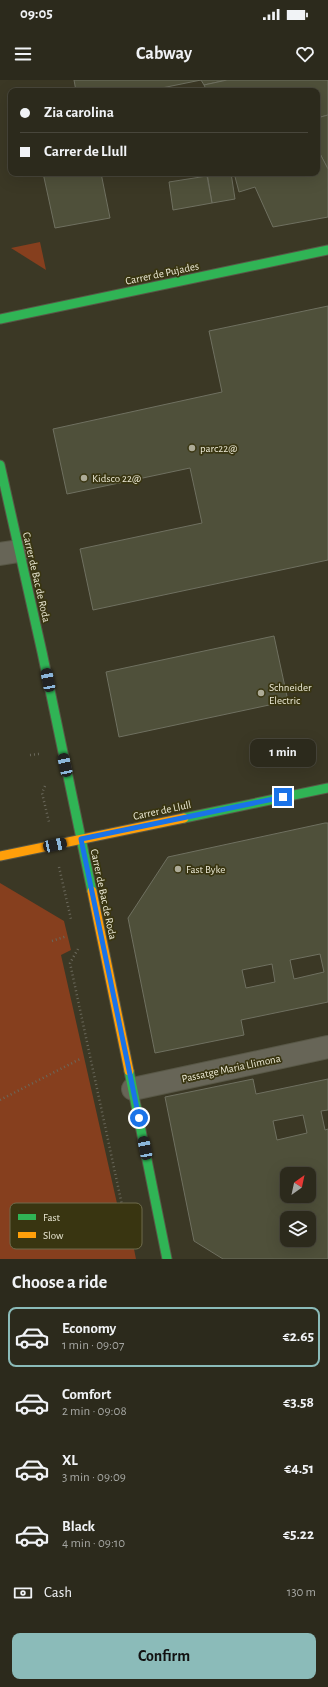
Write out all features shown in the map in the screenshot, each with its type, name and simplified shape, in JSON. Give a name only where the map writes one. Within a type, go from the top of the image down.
[{"type":"main road","name":"Carrer de Pujades","points":[[0,319],[328,250]]},
{"type":"main road","name":"Carrer de Bac de Roda","points":[[0,465],[10,553],[42,652],[167,1259]]},
{"type":"main road","name":"Carrer de Llull","points":[[0,856],[328,788]]},
{"type":"street","name":"Passatge Maria Llimona","points":[[133,1089],[328,1047]]},
{"type":"path","points":[[30,755],[41,753]]},
{"type":"path","points":[[64,890],[71,920]]},
{"type":"path","points":[[52,941],[67,936]]},
{"type":"path","points":[[77,945],[78,951],[70,963],[122,1203]]},
{"type":"path","points":[[0,1100],[80,1059]]},
{"type":"shaded area","points":[[40,242],[46,270],[11,248]]},
{"type":"shaded area","points":[[0,883],[64,921],[71,950],[61,955],[117,1203],[10,1203],[10,1249],[134,1249],[136,1259],[0,1259]]},
{"type":"building","points":[[74,80],[201,80],[162,88],[75,88]]},
{"type":"building","points":[[201,80],[227,80],[204,85]]},
{"type":"building","points":[[227,80],[328,80],[328,115],[320,117],[320,88],[206,88],[204,85]]},
{"type":"building","points":[[328,115],[328,169],[320,154],[320,117]]},
{"type":"building","points":[[320,154],[328,169],[328,217],[273,227],[255,187],[239,192],[235,176],[320,176]]},
{"type":"building","points":[[44,176],[102,176],[110,218],[55,228]]},
{"type":"building","points":[[207,176],[212,203],[173,210],[169,182]]},
{"type":"building","points":[[208,176],[231,176],[235,199],[212,203]]},
{"type":"building","name":"parc22@","points":[[328,306],[328,560],[93,610],[80,549],[202,523],[190,468],[67,494],[53,429],[222,392],[209,331]]},
{"type":"building","points":[[274,636],[288,701],[119,737],[106,672]]},
{"type":"building","points":[[328,823],[328,1002],[241,1020],[244,1035],[155,1053],[128,918],[168,857]],"holes":[[[320,954],[324,972],[294,979],[290,960]],[[272,964],[275,982],[246,988],[242,970]]]},
{"type":"building","points":[[253,1079],[256,1094],[328,1079],[328,1110],[321,1111],[325,1130],[328,1129],[328,1259],[223,1259],[194,1241],[165,1097]],"holes":[[[303,1115],[307,1133],[277,1140],[273,1121]]]},
{"type":"traffic: fast","points":[[0,319],[328,250]]},
{"type":"traffic: fast","points":[[0,465],[42,652],[92,891]]},
{"type":"traffic: fast","points":[[184,818],[328,788]]},
{"type":"traffic: fast","points":[[129,1071],[167,1259]]},
{"type":"traffic: slow","points":[[0,856],[184,818]]},
{"type":"traffic: slow","points":[[92,891],[129,1071]]},
{"type":"place","name":"parc22@","points":[[192,448]]},
{"type":"place","name":"Kidsco 22@","points":[[84,478]]},
{"type":"place","name":"Schneider Electric","points":[[261,693]]},
{"type":"place","name":"Fast Byke","points":[[178,869]]},
{"type":"route","points":[[139,1118],[81,839],[283,797]]}]
